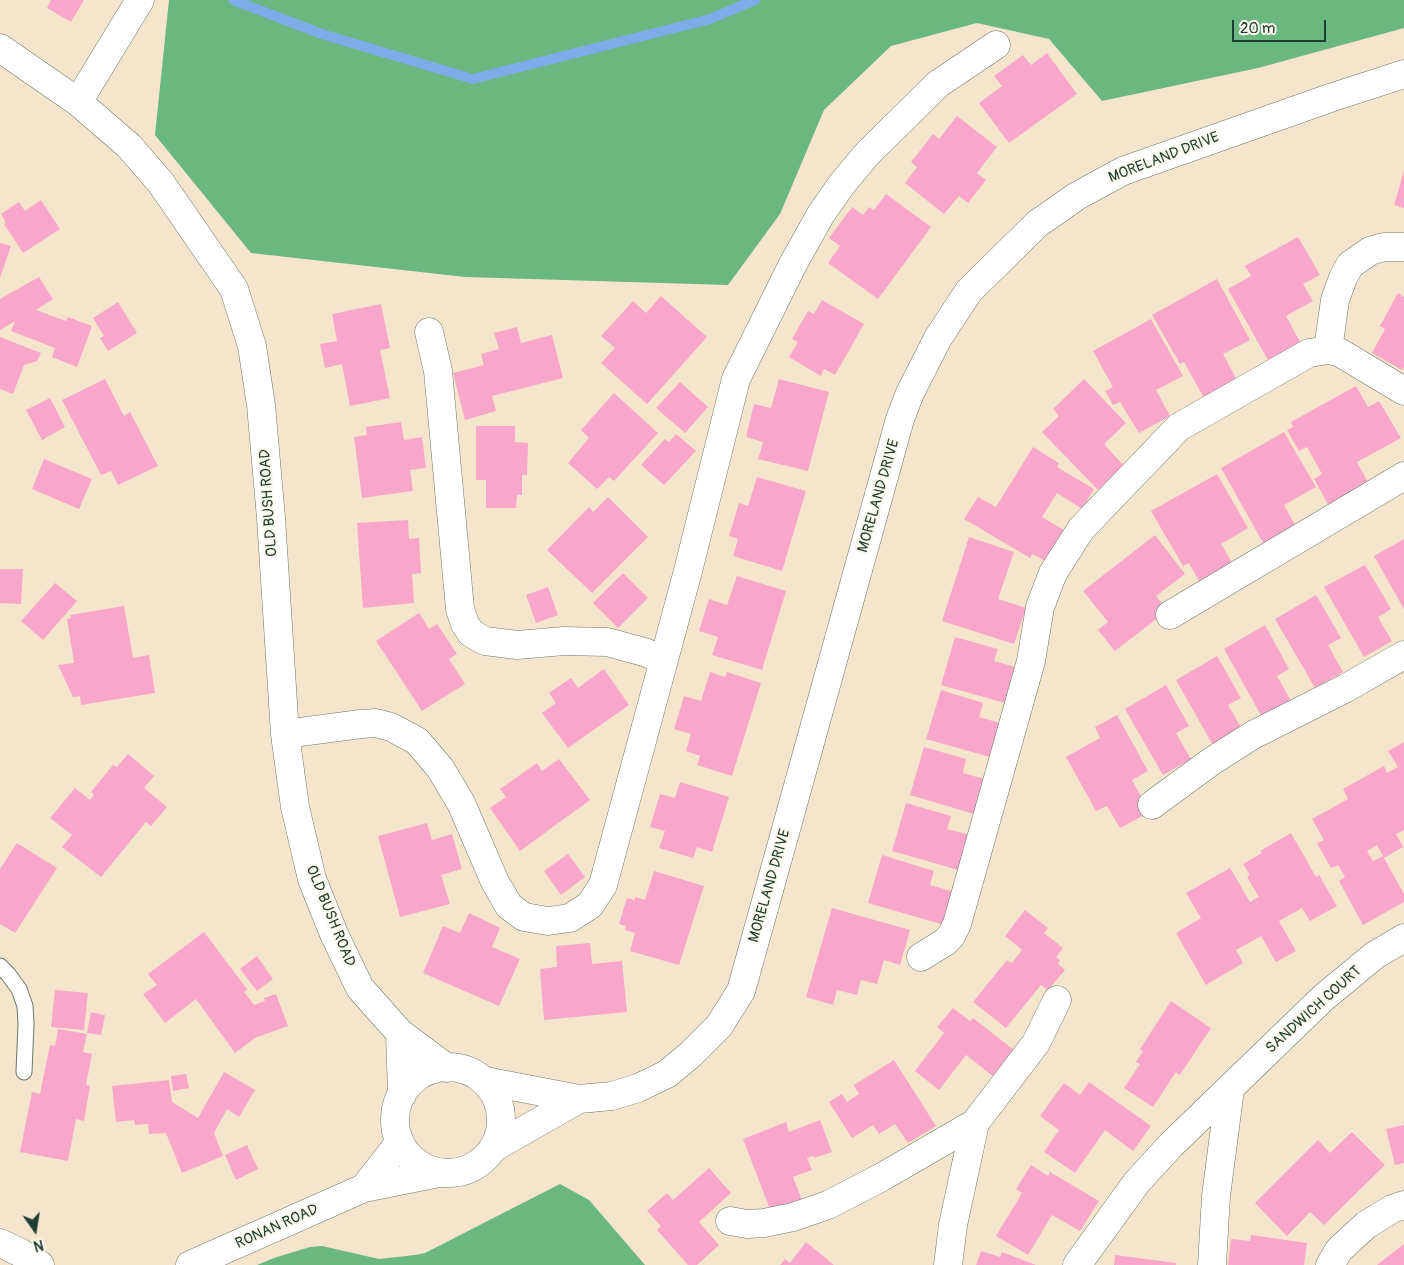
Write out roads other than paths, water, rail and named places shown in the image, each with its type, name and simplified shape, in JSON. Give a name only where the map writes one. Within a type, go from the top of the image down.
[{"type":"street","points":[[78,102],[138,2]]},
{"type":"street","points":[[285,734],[376,723],[392,727],[417,741],[440,768],[461,803],[495,882],[509,906],[524,917],[548,921],[570,918],[590,905],[602,885],[664,660],[736,379],[793,264],[821,214],[867,154],[938,84],[996,45]]},
{"type":"street","name":"OLD BUSH ROAD","points":[[0,48],[78,102],[129,146],[161,183],[234,290],[252,346],[261,405],[271,518],[285,734],[295,807],[312,879],[334,934],[360,988],[400,1033],[447,1068]]},
{"type":"street","name":"MORELAND DRIVE","points":[[485,1082],[579,1099],[612,1096],[638,1088],[667,1074],[691,1054],[719,1026],[741,991],[900,420],[910,393],[938,338],[969,291],[1038,224],[1077,196],[1123,171],[1324,100],[1404,74]]},
{"type":"street","points":[[1328,350],[1335,300],[1350,265],[1370,251],[1384,247],[1404,247]]},
{"type":"street","points":[[429,332],[438,371],[460,609],[465,624],[471,633],[486,641],[517,645],[586,640],[607,642],[644,652],[664,660]]},
{"type":"street","points":[[921,957],[946,942],[957,924],[1031,661],[1040,607],[1054,573],[1081,529],[1167,438],[1180,427],[1309,353],[1328,350],[1339,352],[1404,391]]},
{"type":"street","points":[[1170,615],[1404,476]]},
{"type":"street","points":[[1152,805],[1212,760],[1253,735],[1346,688],[1404,654]]},
{"type":"street","name":"SANDWICH COURT","points":[[1077,1265],[1137,1182],[1172,1144],[1322,998],[1375,955],[1404,938]]},
{"type":"street","points":[[730,1221],[747,1224],[764,1223],[793,1217],[828,1205],[882,1177],[976,1123],[1036,1043],[1057,1000]]},
{"type":"street","points":[[400,1033],[402,1095]]},
{"type":"street","points":[[447,1068],[472,1072],[485,1082],[494,1093],[500,1106],[501,1120],[499,1135],[493,1148],[482,1160],[468,1169],[439,1173],[421,1165],[408,1155],[400,1142],[395,1126],[396,1110],[402,1095],[411,1082],[424,1072],[447,1068]]},
{"type":"street","points":[[1212,1265],[1216,1196],[1230,1089]]},
{"type":"street","name":"MORELAND DRIVE","points":[[493,1148],[579,1099]]},
{"type":"street","points":[[948,1265],[953,1225],[976,1123]]},
{"type":"street","name":"RONAN ROAD","points":[[364,1188],[400,1142]]},
{"type":"street","name":"RONAN ROAD","points":[[190,1265],[364,1188],[439,1173]]},
{"type":"street","points":[[1330,1265],[1339,1250],[1366,1225],[1392,1209],[1404,1205]]},
{"type":"street","points":[[0,1243],[40,1265]]},
{"type":"lane","points":[[0,966],[19,989],[25,1006],[24,1072]]},
{"type":"waterway","points":[[233,0],[322,34],[473,79],[710,19],[755,0]]}]
